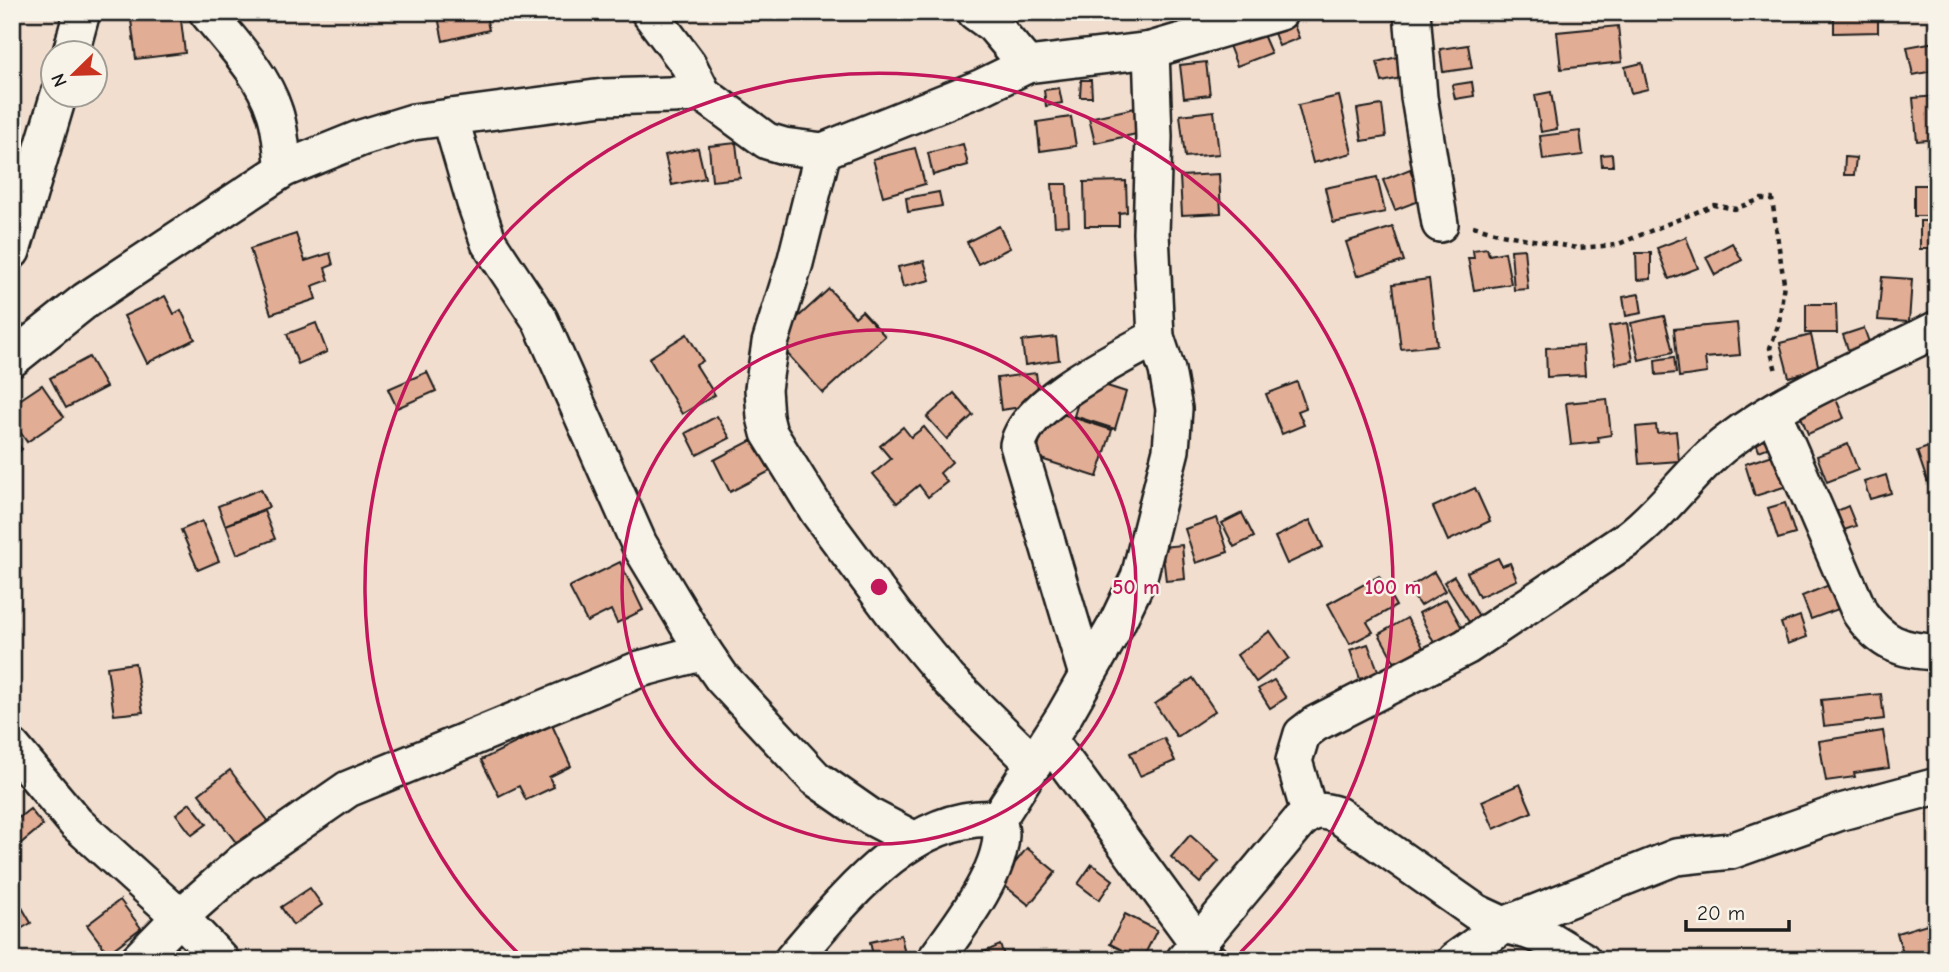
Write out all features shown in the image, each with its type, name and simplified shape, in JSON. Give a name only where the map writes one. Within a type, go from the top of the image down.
[{"type":"street","points":[[75,38],[82,12]]},
{"type":"street","points":[[207,12],[269,96],[276,113],[284,169]]},
{"type":"street","points":[[649,12],[688,64],[704,94],[767,141],[823,151],[982,87],[1027,65],[1151,50],[1280,12]]},
{"type":"street","points":[[975,12],[993,25],[1027,65]]},
{"type":"street","points":[[1412,12],[1419,97],[1440,224]]},
{"type":"street","points":[[935,960],[969,913],[996,859],[1002,834],[998,819],[1042,752],[1087,675],[1116,625],[1139,577],[1171,450],[1174,409],[1167,370],[1156,337],[1151,233],[1154,137],[1151,50]]},
{"type":"street","points":[[12,359],[86,300],[284,169],[361,138],[413,122],[603,97],[704,94]]},
{"type":"street","points":[[12,251],[55,108]]},
{"type":"street","points":[[450,117],[489,243],[540,320],[639,544],[704,652],[722,678],[815,778],[871,817],[915,840]]},
{"type":"street","points":[[823,151],[795,262],[770,343],[764,389],[765,417],[769,433],[818,512],[894,614],[949,680],[1042,752],[1191,951],[1309,812],[1322,809],[1338,815],[1476,912],[1504,925],[1550,940],[1583,960]]},
{"type":"street","points":[[1309,812],[1294,761],[1302,734],[1315,724],[1466,647],[1629,538],[1646,525],[1702,462],[1728,441],[1773,412],[1813,388],[1937,329]]},
{"type":"street","points":[[1087,675],[1018,444],[1026,425],[1058,394],[1156,337]]},
{"type":"street","points":[[1773,412],[1860,613],[1872,630],[1902,649],[1937,652]]},
{"type":"street","points":[[138,960],[180,917],[241,863],[348,789],[640,669],[704,652]]},
{"type":"street","points":[[12,747],[76,823],[180,917],[221,960]]},
{"type":"street","points":[[1455,960],[1504,925],[1676,857],[1731,851],[1841,812],[1937,786]]},
{"type":"street","points":[[792,960],[864,879],[896,851],[958,822],[981,817],[998,819]]},
{"type":"path","points":[[1440,224],[1471,225],[1502,234],[1577,248],[1616,246],[1714,205],[1735,209],[1761,199],[1772,199],[1784,282],[1779,323],[1770,348],[1779,383],[1773,412]]},
{"type":"building","points":[[130,12],[180,12],[185,53],[136,59]]},
{"type":"building","points":[[437,12],[485,12],[489,30],[443,41]]},
{"type":"building","points":[[578,12],[612,12],[580,20]]},
{"type":"building","points":[[1834,12],[1878,12],[1878,32],[1834,33]]},
{"type":"building","points":[[1291,17],[1299,38],[1279,46],[1271,25]]},
{"type":"building","points":[[1618,26],[1622,62],[1561,69],[1557,32]]},
{"type":"building","points":[[1261,30],[1271,53],[1237,66],[1228,43]]},
{"type":"building","points":[[1935,42],[1937,70],[1913,75],[1907,47]]},
{"type":"building","points":[[1468,45],[1472,68],[1443,72],[1440,49]]},
{"type":"building","points":[[1401,56],[1405,77],[1382,82],[1377,62]]},
{"type":"building","points":[[1206,62],[1210,95],[1184,98],[1180,65]]},
{"type":"building","points":[[1642,63],[1648,89],[1631,93],[1625,67]]},
{"type":"building","points":[[1081,80],[1091,80],[1092,97],[1080,97]]},
{"type":"building","points":[[1472,82],[1474,96],[1455,99],[1452,85]]},
{"type":"building","points":[[1059,88],[1062,103],[1046,106],[1044,90]]},
{"type":"building","points":[[1551,92],[1557,129],[1541,132],[1535,95]]},
{"type":"building","points":[[1339,96],[1352,153],[1313,163],[1298,105]]},
{"type":"building","points":[[1937,96],[1937,139],[1917,141],[1913,98]]},
{"type":"building","points":[[1382,105],[1386,137],[1362,141],[1357,109]]},
{"type":"building","points":[[1135,108],[1141,133],[1095,143],[1089,118]]},
{"type":"building","points":[[1214,111],[1219,154],[1185,157],[1180,115]]},
{"type":"building","points":[[1071,117],[1076,146],[1040,151],[1037,122]]},
{"type":"building","points":[[1580,131],[1583,155],[1543,160],[1540,136]]},
{"type":"building","points":[[736,143],[740,178],[712,181],[709,146]]},
{"type":"building","points":[[963,144],[968,165],[933,175],[928,153]]},
{"type":"building","points":[[698,148],[705,178],[672,185],[665,155]]},
{"type":"building","points":[[915,148],[925,184],[883,196],[873,159]]},
{"type":"building","points":[[1612,154],[1613,166],[1602,166],[1601,155]]},
{"type":"building","points":[[1845,157],[1856,158],[1854,175],[1844,175]]},
{"type":"building","points":[[1410,169],[1421,200],[1395,210],[1383,180]]},
{"type":"building","points":[[1219,174],[1221,213],[1182,215],[1180,176]]},
{"type":"building","points":[[1377,177],[1385,212],[1333,223],[1325,188]]},
{"type":"building","points":[[1126,181],[1127,212],[1119,213],[1119,226],[1085,226],[1084,182]]},
{"type":"building","points":[[1052,184],[1067,184],[1069,225],[1055,226]]},
{"type":"building","points":[[1914,185],[1937,185],[1937,216],[1914,216]]},
{"type":"building","points":[[939,192],[942,206],[908,212],[906,198]]},
{"type":"building","points":[[1920,221],[1937,221],[1937,249],[1920,249]]},
{"type":"building","points":[[999,226],[1010,248],[978,264],[967,242]]},
{"type":"building","points":[[1393,227],[1404,261],[1357,276],[1346,242]]},
{"type":"building","points":[[296,234],[305,261],[330,253],[333,265],[325,268],[329,280],[312,286],[316,299],[271,314],[250,249]]},
{"type":"building","points":[[1686,237],[1698,268],[1669,279],[1657,248]]},
{"type":"building","points":[[1732,243],[1742,260],[1715,275],[1706,257]]},
{"type":"building","points":[[1487,248],[1489,255],[1505,252],[1511,284],[1474,290],[1468,258],[1474,258],[1473,250]]},
{"type":"building","points":[[1524,249],[1528,289],[1514,290],[1511,250]]},
{"type":"building","points":[[1636,253],[1651,253],[1651,279],[1637,280]]},
{"type":"building","points":[[924,261],[930,280],[903,287],[898,267]]},
{"type":"building","points":[[1882,277],[1912,279],[1909,322],[1878,320]]},
{"type":"building","points":[[1429,279],[1437,345],[1401,349],[1393,284]]},
{"type":"building","points":[[829,289],[855,317],[862,311],[885,336],[823,393],[774,339]]},
{"type":"building","points":[[1639,294],[1642,313],[1626,316],[1623,297]]},
{"type":"building","points":[[165,296],[174,314],[181,310],[195,339],[147,363],[124,316]]},
{"type":"building","points":[[1806,304],[1836,304],[1837,333],[1806,333]]},
{"type":"building","points":[[1664,316],[1673,352],[1639,360],[1631,323]]},
{"type":"building","points":[[316,323],[327,352],[298,364],[287,334]]},
{"type":"building","points":[[1627,323],[1633,361],[1616,364],[1609,326]]},
{"type":"building","points":[[1737,323],[1740,355],[1705,358],[1707,373],[1679,377],[1674,329]]},
{"type":"building","points":[[1864,328],[1871,348],[1850,355],[1843,335]]},
{"type":"building","points":[[687,334],[703,361],[696,365],[715,395],[682,414],[649,358]]},
{"type":"building","points":[[1811,335],[1819,369],[1789,377],[1780,343]]},
{"type":"building","points":[[1056,337],[1059,360],[1025,365],[1022,341]]},
{"type":"building","points":[[1583,346],[1585,375],[1547,377],[1546,348]]},
{"type":"building","points":[[89,357],[106,387],[66,408],[50,378]]},
{"type":"building","points":[[1674,357],[1676,373],[1656,375],[1655,360]]},
{"type":"building","points":[[427,372],[436,391],[397,408],[388,389]]},
{"type":"building","points":[[1036,373],[1040,404],[1001,410],[997,378]]},
{"type":"building","points":[[1085,379],[1126,392],[1115,429],[1074,416]]},
{"type":"building","points":[[1297,382],[1306,408],[1298,411],[1304,425],[1282,434],[1266,394]]},
{"type":"building","points":[[42,385],[64,417],[27,442],[12,420],[12,405]]},
{"type":"building","points":[[1833,392],[1844,418],[1808,434],[1797,407]]},
{"type":"building","points":[[954,393],[973,415],[947,439],[927,417]]},
{"type":"building","points":[[1607,399],[1611,435],[1598,437],[1599,442],[1571,445],[1566,403]]},
{"type":"building","points":[[1050,410],[1112,430],[1097,477],[1035,457]]},
{"type":"building","points":[[717,416],[730,438],[697,455],[686,433]]},
{"type":"building","points":[[1656,425],[1657,433],[1676,431],[1679,461],[1639,464],[1636,427]]},
{"type":"building","points":[[903,427],[911,437],[924,427],[952,462],[940,473],[947,482],[928,497],[919,485],[897,503],[873,474],[891,459],[880,446]]},
{"type":"building","points":[[1770,431],[1775,445],[1759,451],[1754,437]]},
{"type":"building","points":[[12,439],[22,449],[12,459]]},
{"type":"building","points":[[754,439],[770,471],[730,492],[714,460]]},
{"type":"building","points":[[1848,444],[1858,470],[1827,482],[1817,456]]},
{"type":"building","points":[[1937,444],[1937,497],[1933,498],[1917,451]]},
{"type":"building","points":[[1776,454],[1787,486],[1755,496],[1745,464]]},
{"type":"building","points":[[1886,475],[1891,493],[1870,499],[1864,482]]},
{"type":"building","points":[[1475,488],[1490,521],[1448,541],[1433,507]]},
{"type":"building","points":[[261,489],[269,507],[225,525],[218,506]]},
{"type":"building","points":[[1785,503],[1795,534],[1778,539],[1768,508]]},
{"type":"building","points":[[1848,506],[1856,526],[1844,530],[1837,511]]},
{"type":"building","points":[[264,511],[275,539],[237,554],[226,525]]},
{"type":"building","points":[[1242,513],[1254,537],[1234,547],[1222,523]]},
{"type":"building","points":[[1217,518],[1228,552],[1196,563],[1185,529]]},
{"type":"building","points":[[1310,520],[1323,547],[1287,564],[1275,537]]},
{"type":"building","points":[[202,521],[219,561],[198,570],[181,530]]},
{"type":"building","points":[[1182,545],[1185,579],[1166,581],[1162,547]]},
{"type":"building","points":[[1498,558],[1502,566],[1510,563],[1517,580],[1479,597],[1467,572]]},
{"type":"building","points":[[620,562],[643,610],[617,623],[611,610],[587,622],[569,587]]},
{"type":"building","points":[[1434,572],[1445,591],[1420,606],[1408,588]]},
{"type":"building","points":[[1379,576],[1396,606],[1367,622],[1373,632],[1350,644],[1328,604]]},
{"type":"building","points":[[1454,576],[1479,616],[1469,622],[1444,582]]},
{"type":"building","points":[[1834,583],[1844,607],[1811,619],[1802,596]]},
{"type":"building","points":[[1446,599],[1462,628],[1434,643],[1419,613]]},
{"type":"building","points":[[1800,616],[1807,637],[1788,644],[1781,623]]},
{"type":"building","points":[[1407,618],[1423,647],[1395,663],[1379,634]]},
{"type":"building","points":[[1270,631],[1289,658],[1256,682],[1237,655]]},
{"type":"building","points":[[1368,644],[1379,673],[1360,679],[1350,650]]},
{"type":"building","points":[[135,663],[143,712],[114,715],[107,667]]},
{"type":"building","points":[[1193,678],[1215,711],[1177,737],[1155,704]]},
{"type":"building","points":[[1274,680],[1286,698],[1270,708],[1258,689]]},
{"type":"building","points":[[1881,694],[1884,719],[1824,726],[1821,700]]},
{"type":"building","points":[[552,725],[571,766],[549,777],[554,787],[526,800],[519,786],[499,796],[481,760]]},
{"type":"building","points":[[1883,731],[1889,768],[1854,773],[1855,777],[1826,781],[1819,741]]},
{"type":"building","points":[[1164,738],[1175,761],[1140,776],[1130,753]]},
{"type":"building","points":[[230,770],[269,822],[238,845],[199,794]]},
{"type":"building","points":[[1520,784],[1532,812],[1494,829],[1482,801]]},
{"type":"building","points":[[190,803],[207,824],[192,835],[176,814]]},
{"type":"building","points":[[30,809],[43,825],[20,844],[12,835],[12,823]]},
{"type":"building","points":[[1190,835],[1219,861],[1200,883],[1171,857]]},
{"type":"building","points":[[1027,848],[1056,872],[1029,905],[1000,882]]},
{"type":"building","points":[[1092,864],[1113,880],[1099,900],[1078,884]]},
{"type":"building","points":[[310,888],[322,905],[293,925],[281,907]]},
{"type":"building","points":[[12,892],[31,923],[12,934]]},
{"type":"building","points":[[120,900],[141,928],[108,953],[87,925]]},
{"type":"building","points":[[1125,914],[1157,930],[1142,960],[1110,944]]},
{"type":"building","points":[[1937,921],[1937,960],[1905,960],[1897,933]]},
{"type":"building","points":[[901,935],[906,960],[874,960],[870,942]]},
{"type":"building","points":[[171,943],[186,960],[151,960]]},
{"type":"building","points":[[1000,945],[1006,960],[966,960]]},
{"type":"building","points":[[1222,946],[1237,960],[1209,960]]}]
